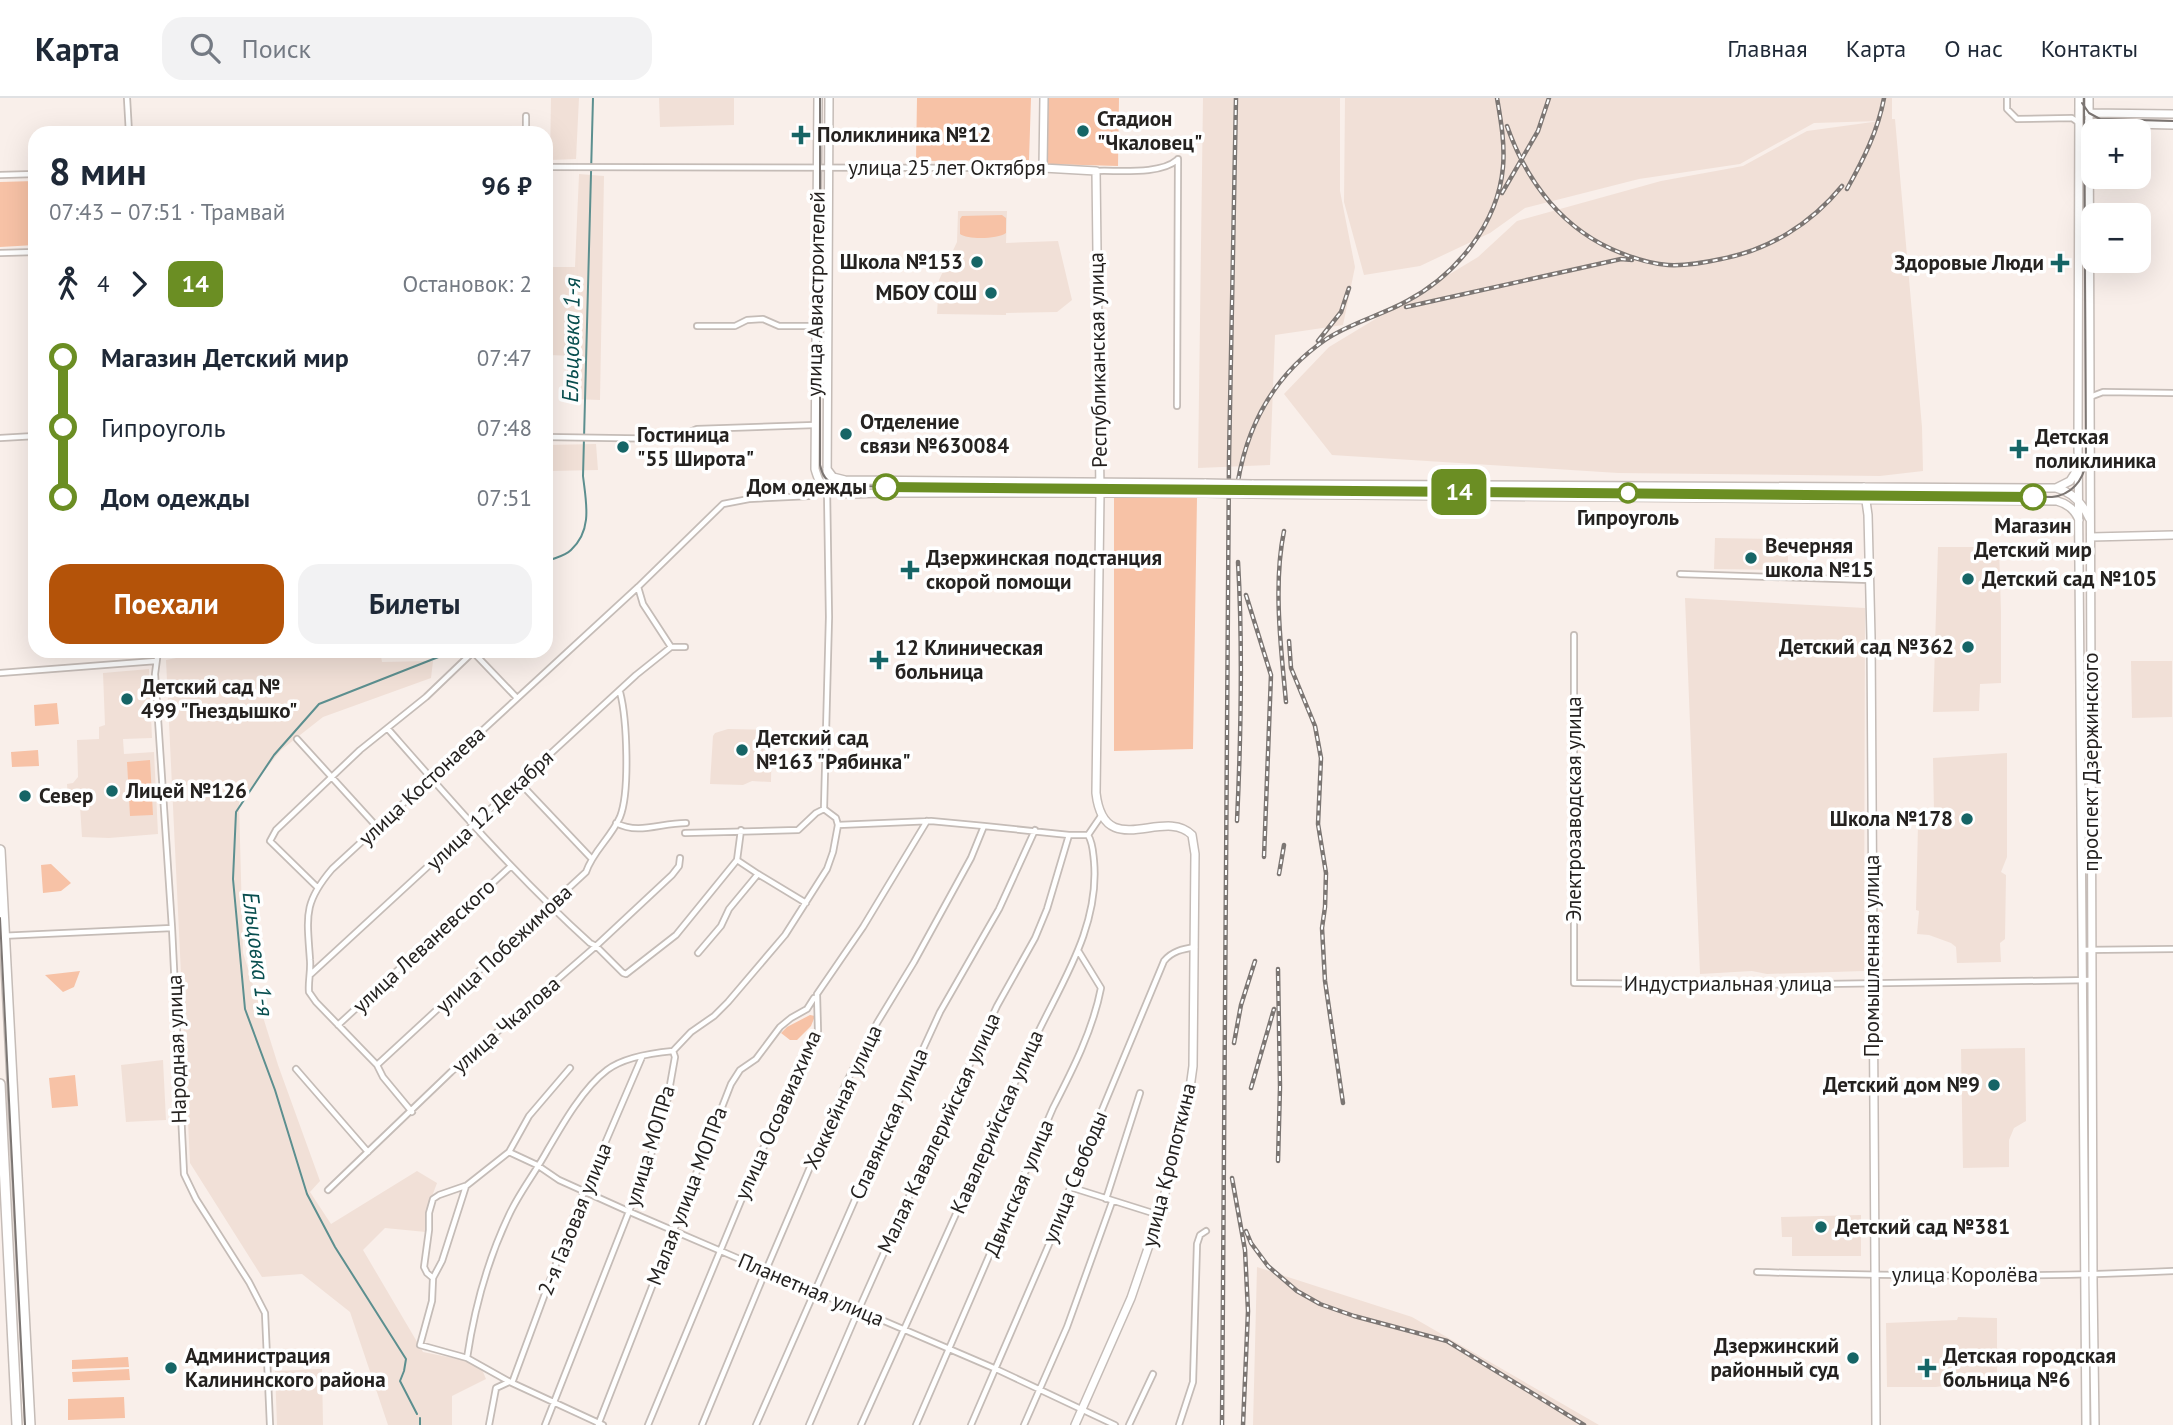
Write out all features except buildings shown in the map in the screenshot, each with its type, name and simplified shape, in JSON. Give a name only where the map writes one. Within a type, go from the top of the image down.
[{"type":"highway","points":[[0,850],[30,1425]]},
{"type":"highway","points":[[0,1084],[17,1425]]},
{"type":"main road","name":"улица Авиастроителей","points":[[818,98],[815,459],[817,477],[826,488]]},
{"type":"main road","name":"улица Авиастроителей","points":[[826,488],[829,98]]},
{"type":"main road","points":[[1043,168],[1044,98]]},
{"type":"main road","name":"проспект Дзержинского","points":[[2079,98],[2078,466],[2083,950],[2088,980]]},
{"type":"main road","name":"проспект Дзержинского","points":[[2089,98],[2089,119]]},
{"type":"main road","points":[[2077,118],[2089,113],[2173,114]]},
{"type":"main road","points":[[2077,118],[2081,119]]},
{"type":"main road","points":[[2151,124],[2173,125]]},
{"type":"main road","name":"улица 25 лет Октября","points":[[1043,168],[1096,171]]},
{"type":"main road","name":"Республиканская улица","points":[[1096,171],[1100,482],[1096,793],[1101,816]]},
{"type":"main road","name":"проспект Дзержинского","points":[[2086,1425],[2089,1275],[2088,980],[2092,950],[2089,189]]},
{"type":"main road","points":[[815,459],[817,464],[827,464],[833,477],[840,479],[2056,488],[2070,493],[2079,501],[2091,521]]},
{"type":"main road","points":[[2057,501],[2079,486],[2091,463]]},
{"type":"main road","points":[[2056,488],[2070,481],[2078,466]]},
{"type":"main road","points":[[975,481],[970,489],[976,494]]},
{"type":"main road","name":"Промышленная улица","points":[[1864,487],[1867,500],[1870,580],[1876,1425]]},
{"type":"main road","points":[[826,488],[841,493],[1206,493],[2057,501],[2068,505],[2076,513],[2080,523]]},
{"type":"main road","points":[[2091,537],[2173,534]]},
{"type":"main road","name":"улица Кропоткина","points":[[1075,1425],[1131,1298],[1159,1216],[1189,1098],[1193,1066],[1195,854],[1192,835],[1182,828],[1172,827],[1115,828],[1101,816]]},
{"type":"main road","name":"проспект Дзержинского","points":[[2089,1275],[2095,1425]]},
{"type":"street","points":[[127,98],[129,126]]},
{"type":"street","points":[[2007,98],[2007,109],[2017,119],[2077,118]]},
{"type":"street","points":[[526,116],[526,126]]},
{"type":"street","name":"улица 25 лет Октября","points":[[1096,171],[1143,170],[1172,164],[1178,159],[1177,406]]},
{"type":"street","name":"улица 25 лет Октября","points":[[553,167],[1043,168]]},
{"type":"street","points":[[0,175],[28,174]]},
{"type":"street","points":[[0,253],[28,252]]},
{"type":"street","points":[[697,326],[735,327],[747,320],[763,319],[779,326],[816,326]]},
{"type":"street","points":[[2091,397],[2103,392],[2173,393]]},
{"type":"street","points":[[553,438],[674,439],[697,429],[815,425]]},
{"type":"street","points":[[0,438],[28,436]]},
{"type":"street","points":[[824,809],[829,617],[826,488]]},
{"type":"street","name":"улица Костонаева","points":[[412,1112],[383,1077],[377,1065],[309,992],[308,917],[311,899],[317,887],[332,869],[638,587],[723,505],[749,499],[809,496],[826,488]]},
{"type":"street","points":[[1680,574],[1870,580]]},
{"type":"street","points":[[638,587],[643,604],[671,646],[685,647]]},
{"type":"street","name":"Электрозаводская улица","points":[[1574,635],[1574,983]]},
{"type":"street","name":"улица 12 Декабря","points":[[310,975],[636,675],[671,646]]},
{"type":"street","name":"Народная улица","points":[[157,658],[155,674],[172,928],[184,1174],[196,1199],[249,1282],[265,1313],[270,1425]]},
{"type":"street","points":[[317,887],[270,841],[287,818],[360,750],[426,697],[467,658]]},
{"type":"street","points":[[479,658],[517,698]]},
{"type":"street","points":[[0,673],[156,661]]},
{"type":"street","name":"улица Побежимова","points":[[377,1065],[586,872],[591,858],[606,843],[620,816],[623,802],[625,718],[620,692]]},
{"type":"street","points":[[388,729],[510,867],[549,906],[626,974],[676,935],[737,860],[741,830]]},
{"type":"street","points":[[297,739],[378,828]]},
{"type":"street","points":[[520,783],[591,858]]},
{"type":"street","points":[[467,1358],[474,1320],[508,1216],[558,1130],[597,1079],[608,1069],[642,1056],[673,1051],[691,1032],[714,1016],[785,934],[827,869],[833,852],[838,825],[836,818],[824,809]]},
{"type":"street","points":[[685,833],[798,830],[824,809]]},
{"type":"street","points":[[838,825],[927,821],[1035,830],[1069,838],[1088,835],[1101,816]]},
{"type":"street","points":[[817,994],[863,927],[927,821]]},
{"type":"street","points":[[616,823],[636,829],[685,822]]},
{"type":"street","name":"Хоккейная улица","points":[[702,1425],[846,1083],[971,858],[984,826]]},
{"type":"street","name":"Славянская улица","points":[[756,1425],[878,1145],[940,1012],[999,909],[1035,830]]},
{"type":"street","name":"Кавалерийская улица","points":[[860,1425],[1051,1003],[1079,951],[1095,892],[1094,855],[1088,835]]},
{"type":"street","name":"Малая Кавалерийская улица","points":[[810,1425],[928,1154],[997,1006],[1035,938],[1069,838]]},
{"type":"street","name":"улица Чкалова","points":[[328,1190],[451,1072],[672,876],[679,866],[680,858]]},
{"type":"street","points":[[737,860],[806,903]]},
{"type":"street","name":"улица Леваневского","points":[[338,1025],[510,867]]},
{"type":"street","points":[[698,953],[758,874]]},
{"type":"street","points":[[3,936],[172,928]]},
{"type":"street","name":"улица Свободы","points":[[971,1425],[1164,961],[1181,950],[1195,947]]},
{"type":"street","points":[[2083,950],[2173,949]]},
{"type":"street","name":"Двинская улица","points":[[916,1425],[1092,1021],[1101,988],[1079,951]]},
{"type":"street","name":"Индустриальная улица","points":[[1574,983],[1754,985],[2088,980]]},
{"type":"street","name":"Малая улица МОПРа","points":[[600,1424],[731,1084],[740,1070],[756,1059],[780,1027],[807,1010],[817,994]]},
{"type":"street","name":"улица Осоавиахима","points":[[648,1425],[760,1155],[818,1031],[817,994]]},
{"type":"street","points":[[807,1010],[817,1013]]},
{"type":"street","name":"улица МОПРа","points":[[545,1425],[650,1158],[667,1102],[675,1057],[673,1051]]},
{"type":"street","name":"2-я Газовая улица","points":[[489,1425],[496,1388],[511,1382],[584,1191],[642,1056]]},
{"type":"street","points":[[433,1278],[424,1267],[431,1204],[439,1195],[466,1186],[509,1152],[529,1116],[570,1068]]},
{"type":"street","points":[[296,1069],[368,1152]]},
{"type":"street","points":[[1024,1425],[1072,1314],[1140,1093]]},
{"type":"street","name":"Планетная улица","points":[[509,1152],[537,1165],[550,1175],[674,1232],[996,1369],[1115,1425]]},
{"type":"street","points":[[466,1186],[442,1261],[433,1278],[432,1301],[420,1345],[467,1358],[600,1424]]},
{"type":"street","points":[[1070,1187],[1159,1216]]},
{"type":"street","points":[[1179,1425],[1192,1382],[1197,1244],[1199,1235],[1206,1231]]},
{"type":"street","name":"улица Королёва","points":[[1757,1272],[1875,1276],[2089,1275],[2173,1271]]},
{"type":"street","points":[[1129,1425],[1153,1374]]},
{"type":"shaded area","points":[[551,98],[579,98],[576,159],[553,160],[553,126],[551,126]]},
{"type":"shaded area","points":[[659,98],[734,98],[734,125],[660,127]]},
{"type":"shaded area","points":[[917,98],[1031,98],[1029,160],[916,161]]},
{"type":"shaded area","name":"Стадион \"Чкаловец\"","points":[[1048,98],[1119,98],[1118,166],[1048,164]]},
{"type":"shaded area","points":[[1203,98],[1340,98],[1340,191],[1355,267],[1343,325],[1275,335],[1270,465],[1198,468]]},
{"type":"shaded area","points":[[1345,98],[1892,98],[1922,427],[1923,471],[1880,476],[1618,473],[1332,455],[1284,394],[1329,347],[1478,257],[1517,221],[1661,181],[1743,166],[1807,131],[1880,121],[1814,123],[1740,164],[1639,179],[1525,208],[1490,233],[1420,266],[1364,275],[1344,202]]},
{"type":"shaded area","points":[[579,174],[604,176],[600,400],[573,399],[575,356],[553,355],[553,267],[575,267]]},
{"type":"shaded area","points":[[28,181],[28,245],[0,247],[0,182]]},
{"type":"shaded area","points":[[958,211],[1007,211],[1006,243],[1058,241],[1072,300],[1057,312],[1006,315],[937,314],[939,280],[957,242]]},
{"type":"shaded area","points":[[1002,215],[1006,218],[1006,233],[1002,235],[976,238],[960,234],[962,216]]},
{"type":"shaded area","points":[[596,444],[598,470],[553,471],[553,445]]},
{"type":"shaded area","points":[[1114,498],[1197,498],[1193,749],[1114,751]]},
{"type":"shaded area","name":"Вечерняя школа №15","points":[[1715,538],[1776,539],[1777,546],[1788,547],[1788,570],[1714,569]]},
{"type":"shaded area","points":[[1938,547],[1999,547],[2001,683],[1980,684],[1979,711],[1933,712]]},
{"type":"shaded area","points":[[1685,598],[1865,608],[1864,971],[1700,974]]},
{"type":"shaded area","points":[[381,658],[382,662],[433,661],[431,678],[323,717],[281,750],[239,803],[243,953],[278,1065],[320,1181],[310,1192],[331,1224],[417,1171],[437,1183],[431,1199],[426,1232],[385,1228],[363,1250],[423,1352],[468,1361],[481,1367],[486,1379],[452,1396],[452,1425],[388,1425],[350,1312],[302,1274],[262,1277],[190,1163],[166,660]]},
{"type":"shaded area","points":[[2131,661],[2172,661],[2172,717],[2132,718]]},
{"type":"shaded area","name":"Лицей №126","points":[[149,669],[152,738],[123,739],[124,754],[154,752],[158,834],[82,837],[80,806],[74,799],[68,799],[67,784],[73,783],[78,777],[77,740],[99,739],[99,727],[105,725],[103,673]]},
{"type":"shaded area","points":[[57,703],[59,724],[35,726],[34,705]]},
{"type":"shaded area","name":"Детский сад №163 \"Рябинка\"","points":[[728,729],[772,730],[771,782],[710,784],[713,736]]},
{"type":"shaded area","points":[[38,750],[39,766],[12,767],[11,752]]},
{"type":"shaded area","points":[[2007,753],[2007,857],[2001,872],[2006,875],[2005,939],[2000,943],[2001,962],[1957,963],[1956,947],[1951,943],[1929,935],[1917,934],[1918,825],[1934,812],[1933,758]]},
{"type":"shaded area","points":[[150,760],[153,815],[130,816],[127,762]]},
{"type":"shaded area","points":[[51,864],[71,883],[61,891],[43,893],[41,865]]},
{"type":"shaded area","points":[[80,971],[74,987],[63,992],[45,975]]},
{"type":"shaded area","points":[[810,1015],[815,1016],[811,1026],[797,1040],[790,1040],[781,1033],[787,1027]]},
{"type":"shaded area","name":"Детский дом №9","points":[[2025,1048],[2026,1121],[2014,1128],[2009,1140],[2009,1167],[1963,1168],[1961,1049]]},
{"type":"shaded area","points":[[163,1060],[166,1120],[126,1122],[121,1065]]},
{"type":"shaded area","points":[[75,1075],[78,1106],[52,1108],[49,1078]]},
{"type":"shaded area","name":"Детский сад №381","points":[[1861,1215],[1861,1256],[1792,1256],[1792,1237],[1782,1237],[1781,1217]]},
{"type":"shaded area","points":[[1257,1267],[1412,1317],[1599,1425],[1253,1425]]},
{"type":"shaded area","points":[[1958,1317],[1997,1318],[1997,1384],[1887,1387],[1886,1323],[1957,1320]]},
{"type":"shaded area","points":[[128,1357],[129,1367],[72,1369],[72,1360]]},
{"type":"shaded area","points":[[129,1369],[130,1380],[73,1382],[72,1372]]},
{"type":"shaded area","points":[[322,1369],[323,1425],[277,1425],[275,1371]]},
{"type":"shaded area","points":[[124,1397],[125,1418],[68,1420],[68,1399]]},
{"type":"waterway","name":"Ельцовка 1-я","points":[[553,559],[566,554],[578,542],[583,534],[586,515],[583,476],[593,98]]},
{"type":"waterway","name":"Ельцовка 1-я","points":[[417,1414],[400,1381],[406,1359],[335,1247],[307,1194],[275,1090],[245,1009],[233,879],[236,812],[274,755],[319,704],[436,658]]},
{"type":"waterway","name":"Ельцовка 1-я","points":[[420,1418],[420,1425]]},
{"type":"tram line","points":[[820,98],[820,465],[825,478],[836,486],[2052,497],[2059,496],[2075,486],[2086,463],[2084,98]]},
{"type":"tram line","points":[[2082,103],[2089,113],[2100,119],[2173,121]]},
{"type":"tram line","name":"14","points":[[886,487],[2033,497]]},
{"type":"tram line","points":[[0,918],[25,1425]]},
{"type":"railway","points":[[1222,1425],[1229,458],[1236,98]]},
{"type":"railway","points":[[1238,481],[1257,420],[1292,368],[1334,334],[1397,306],[1425,290],[1442,277],[1472,246],[1493,208],[1503,167],[1497,98]]},
{"type":"railway","points":[[1502,193],[1538,131],[1549,98]]},
{"type":"railway","points":[[1847,189],[1874,134],[1884,98]]},
{"type":"railway","points":[[1507,126],[1525,167],[1550,203],[1565,218],[1601,244],[1656,264],[1694,264],[1756,249],[1803,223],[1842,186]]},
{"type":"railway","points":[[1406,307],[1621,259],[1632,260]]},
{"type":"railway","points":[[1318,341],[1341,312],[1349,288]]},
{"type":"railway","points":[[1284,531],[1278,595],[1286,702]]},
{"type":"railway","points":[[1237,821],[1241,692],[1238,562]]},
{"type":"railway","points":[[1246,595],[1271,675],[1264,857]]},
{"type":"railway","points":[[1289,641],[1291,668],[1315,726],[1321,758],[1318,824],[1326,873],[1322,928],[1325,981],[1343,1103]]},
{"type":"railway","points":[[1279,874],[1284,845]]},
{"type":"railway","points":[[1234,1043],[1241,1005],[1255,961]]},
{"type":"railway","points":[[1278,969],[1278,1161]]},
{"type":"railway","points":[[1251,1088],[1274,1009]]},
{"type":"railway","points":[[1232,1178],[1245,1250],[1248,1311],[1243,1425]]},
{"type":"railway","points":[[1246,1231],[1251,1243],[1268,1266],[1297,1291],[1320,1304],[1354,1316],[1447,1341],[1584,1425]]},
{"type":"place","name":"Стадион \"Чкаловец\"","points":[[1083,131]]},
{"type":"place","name":"Поликлиника №12","points":[[801,135]]},
{"type":"place","name":"Школа №153","points":[[977,262]]},
{"type":"place","name":"Здоровые Люди","points":[[2060,263]]},
{"type":"place","name":"МБОУ СОШ","points":[[991,293]]},
{"type":"place","name":"Отделение связи №630084","points":[[846,434]]},
{"type":"place","name":"Гостиница \"55 Широта\"","points":[[623,447]]},
{"type":"place","name":"Детская поликлиника","points":[[2019,449]]},
{"type":"place","name":"Дом одежды","points":[[886,487]]},
{"type":"place","name":"Гипроуголь","points":[[1628,493]]},
{"type":"place","name":"Магазин Детский мир","points":[[2033,497]]},
{"type":"place","name":"Вечерняя школа №15","points":[[1751,558]]},
{"type":"place","name":"Дзержинская подстанция скорой помощи","points":[[910,570]]},
{"type":"place","name":"Детский сад №105","points":[[1968,579]]},
{"type":"place","name":"Детский сад №362","points":[[1968,647]]},
{"type":"place","name":"12 Клиническая больница","points":[[879,660]]},
{"type":"place","name":"Детский сад № 499 \"Гнездышко\"","points":[[127,699]]},
{"type":"place","name":"Детский сад №163 \"Рябинка\"","points":[[742,750]]},
{"type":"place","name":"Лицей №126","points":[[112,791]]},
{"type":"place","name":"Север","points":[[25,796]]},
{"type":"place","name":"Школа №178","points":[[1967,819]]},
{"type":"place","name":"Детский дом №9","points":[[1994,1085]]},
{"type":"place","name":"Детский сад №381","points":[[1821,1227]]},
{"type":"place","name":"Дзержинский районный суд","points":[[1853,1358]]},
{"type":"place","name":"Администрация Калининского района","points":[[171,1368]]},
{"type":"place","name":"Детская городская больница №6","points":[[1927,1368]]}]
